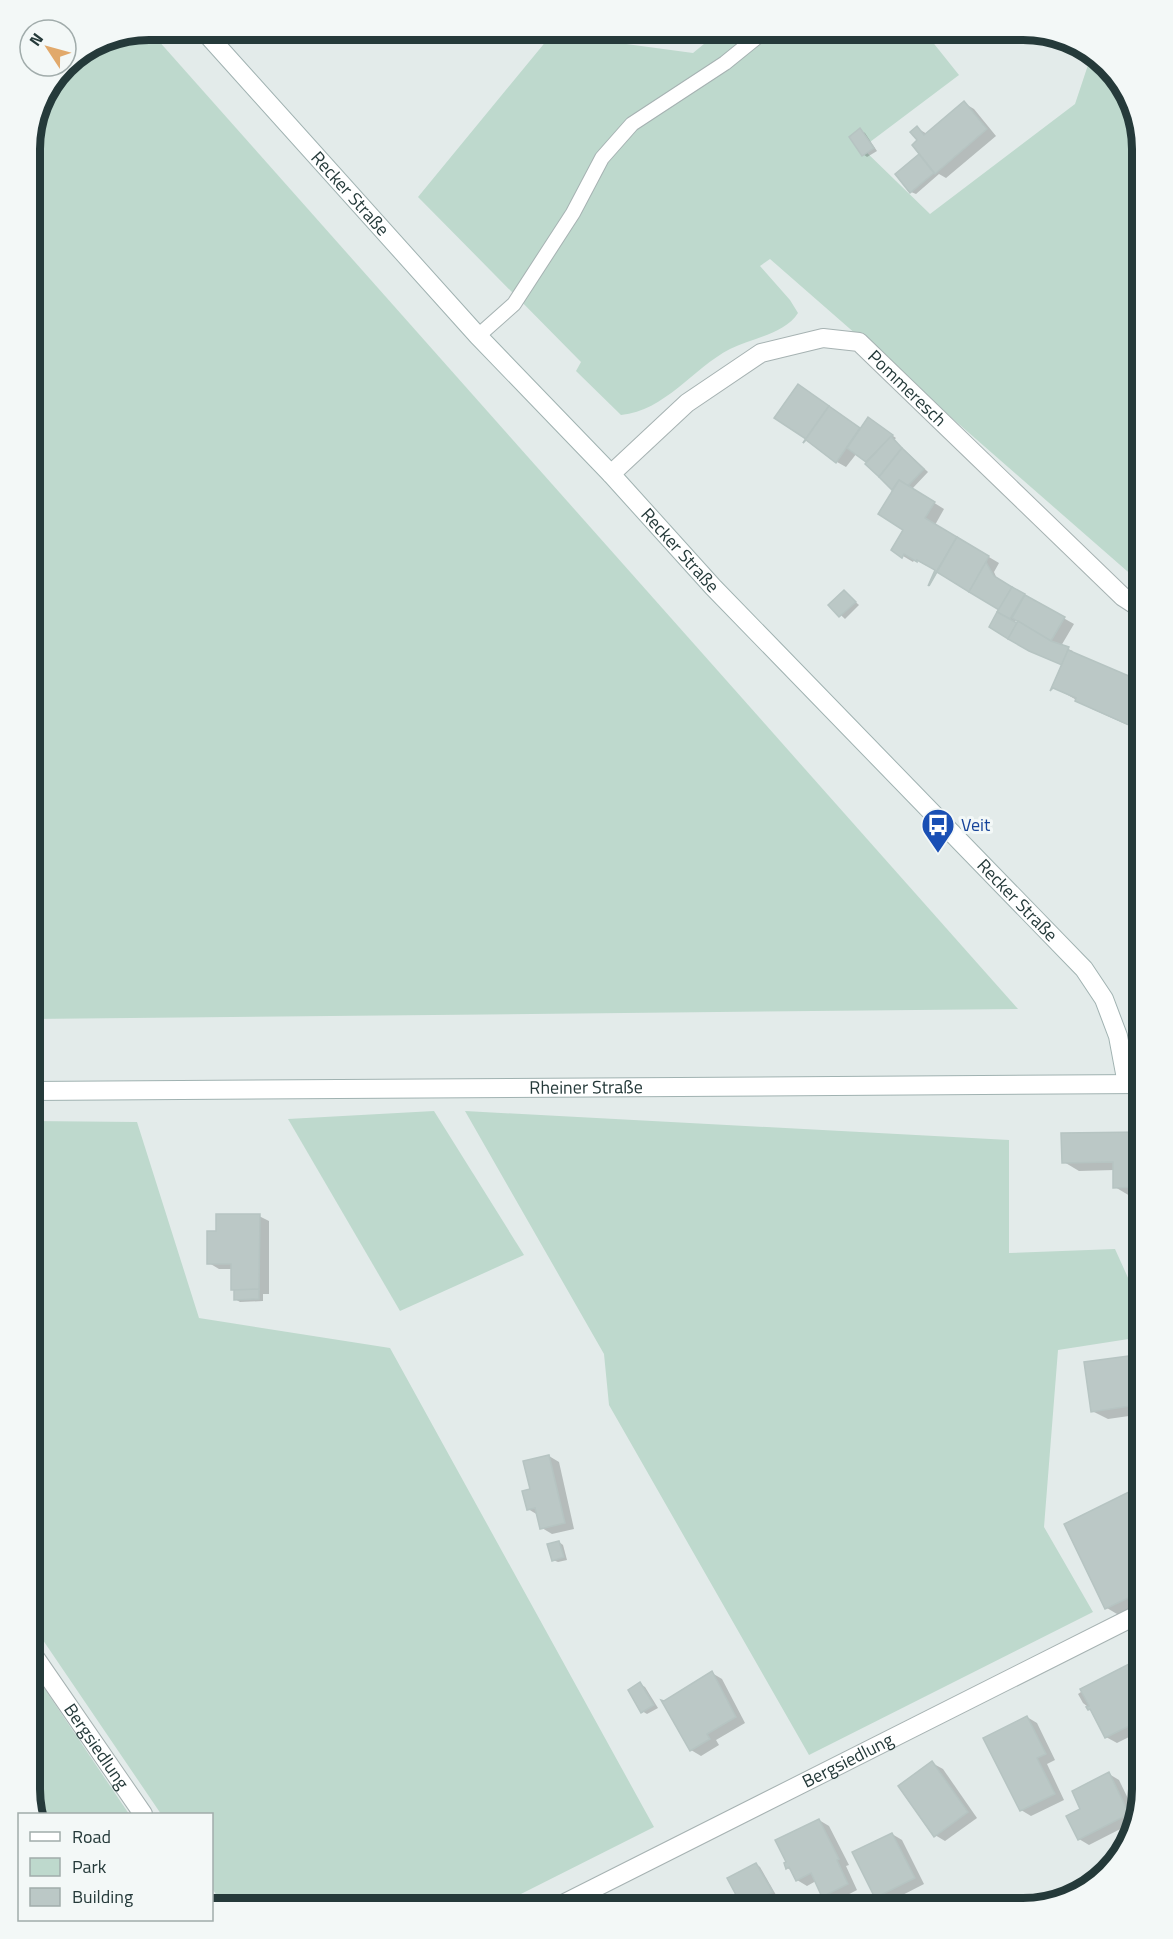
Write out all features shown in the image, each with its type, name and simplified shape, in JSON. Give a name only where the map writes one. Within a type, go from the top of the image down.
[{"type":"main road","name":"Recker Straße","points":[[212,40],[478,336],[611,474],[713,587],[1084,969],[1104,999],[1132,1076]]},
{"type":"main road","name":"Pommeresch","points":[[611,474],[687,403],[761,353],[823,338],[859,342],[1123,597],[1132,603]]},
{"type":"main road","name":"Rheiner Straße","points":[[40,1091],[1132,1084]]},
{"type":"main road","name":"Bergsiedlung","points":[[575,1898],[1132,1618]]},
{"type":"main road","name":"Bergsiedlung","points":[[40,1665],[142,1813]]},
{"type":"lane","points":[[478,336],[514,304],[573,213],[602,158],[632,124],[725,63],[753,41]]},
{"type":"green space","points":[[158,40],[1018,1009],[40,1019],[41,143],[44,121],[52,101],[68,78],[78,78],[78,68],[95,55],[115,46],[135,41]]},
{"type":"green space","points":[[547,40],[600,41],[693,53],[708,41],[932,41],[959,75],[862,148],[930,214],[1075,104],[1089,63],[1105,78],[1121,101],[1132,135],[1132,575],[770,259],[760,266],[790,300],[798,313],[792,320],[777,331],[739,345],[716,357],[651,406],[621,415],[576,371],[581,362],[418,197]]},
{"type":"green space","points":[[434,1111],[524,1255],[400,1311],[288,1119]]},
{"type":"green space","points":[[465,1111],[1009,1140],[1009,1253],[1115,1249],[1129,1280],[1132,1338],[1058,1350],[1044,1527],[1093,1612],[809,1755],[609,1405],[604,1354]]},
{"type":"green space","points":[[40,1121],[137,1122],[199,1318],[390,1348],[654,1827],[513,1898],[218,1898],[213,1890],[213,1813],[160,1813],[40,1636]]},
{"type":"green space","points":[[40,1682],[128,1813],[43,1813],[40,1789]]},
{"type":"building","points":[[964,101],[987,129],[935,174],[912,145],[917,140],[910,132],[917,126],[924,135]]},
{"type":"building","points":[[860,128],[874,148],[862,156],[849,137]]},
{"type":"building","points":[[919,154],[934,173],[910,193],[895,174]]},
{"type":"building","points":[[798,384],[829,406],[806,439],[774,418]]},
{"type":"building","points":[[829,406],[860,428],[836,463],[806,440],[803,443]]},
{"type":"building","points":[[868,417],[893,435],[866,462],[847,448]]},
{"type":"building","points":[[891,436],[902,448],[879,477],[865,464]]},
{"type":"building","points":[[902,448],[924,469],[908,486],[899,480],[892,490],[879,477]]},
{"type":"building","points":[[899,480],[935,502],[925,518],[957,537],[928,586],[935,570],[904,554],[902,558],[891,550],[903,530],[878,514]]},
{"type":"building","points":[[957,537],[989,556],[969,592],[937,572]]},
{"type":"building","points":[[986,562],[994,576],[1012,587],[999,610],[969,592]]},
{"type":"building","points":[[1012,587],[1025,594],[1010,619],[997,612]]},
{"type":"building","points":[[844,590],[856,602],[839,617],[828,605]]},
{"type":"building","points":[[1025,595],[1065,617],[1051,641],[1012,618]]},
{"type":"building","points":[[997,612],[1017,623],[1008,639],[989,627]]},
{"type":"building","points":[[1018,621],[1051,641],[1069,647],[1062,665],[1008,639]]},
{"type":"building","points":[[1068,650],[1132,677],[1132,723],[1130,722],[1129,725],[1075,701],[1076,698],[1053,688],[1050,691]]},
{"type":"building","points":[[1132,1132],[1132,1187],[1113,1188],[1113,1162],[1062,1163],[1061,1133]]},
{"type":"building","points":[[216,1214],[260,1214],[259,1290],[231,1290],[231,1264],[207,1264],[207,1231],[216,1231]]},
{"type":"building","points":[[259,1289],[259,1299],[234,1300],[234,1290]]},
{"type":"building","points":[[1132,1355],[1132,1406],[1091,1412],[1084,1362]]},
{"type":"building","points":[[549,1455],[565,1523],[540,1529],[535,1508],[527,1510],[522,1491],[530,1489],[523,1461]]},
{"type":"building","points":[[1132,1490],[1132,1596],[1105,1609],[1064,1524]]},
{"type":"building","points":[[559,1541],[564,1557],[552,1561],[547,1544]]},
{"type":"building","points":[[1131,1663],[1132,1724],[1105,1738],[1090,1709],[1086,1707],[1089,1706],[1080,1689]]},
{"type":"building","points":[[712,1671],[736,1717],[707,1734],[710,1739],[690,1751],[661,1700],[664,1701]]},
{"type":"building","points":[[640,1682],[654,1705],[641,1713],[628,1690]]},
{"type":"building","points":[[1027,1716],[1046,1754],[1037,1758],[1055,1794],[1020,1811],[983,1738]]},
{"type":"building","points":[[932,1761],[968,1812],[934,1837],[898,1786]]},
{"type":"building","points":[[1109,1772],[1129,1814],[1078,1840],[1066,1816],[1080,1809],[1072,1791]]},
{"type":"building","points":[[819,1819],[839,1859],[837,1860],[848,1884],[822,1897],[811,1873],[796,1881],[789,1867],[786,1869],[784,1863],[786,1862],[775,1840]]},
{"type":"building","points":[[892,1833],[915,1878],[875,1898],[852,1852]]},
{"type":"building","points":[[756,1863],[773,1892],[762,1898],[738,1898],[727,1878]]},
{"type":"place","name":"Veit","points":[[938,854]]}]
